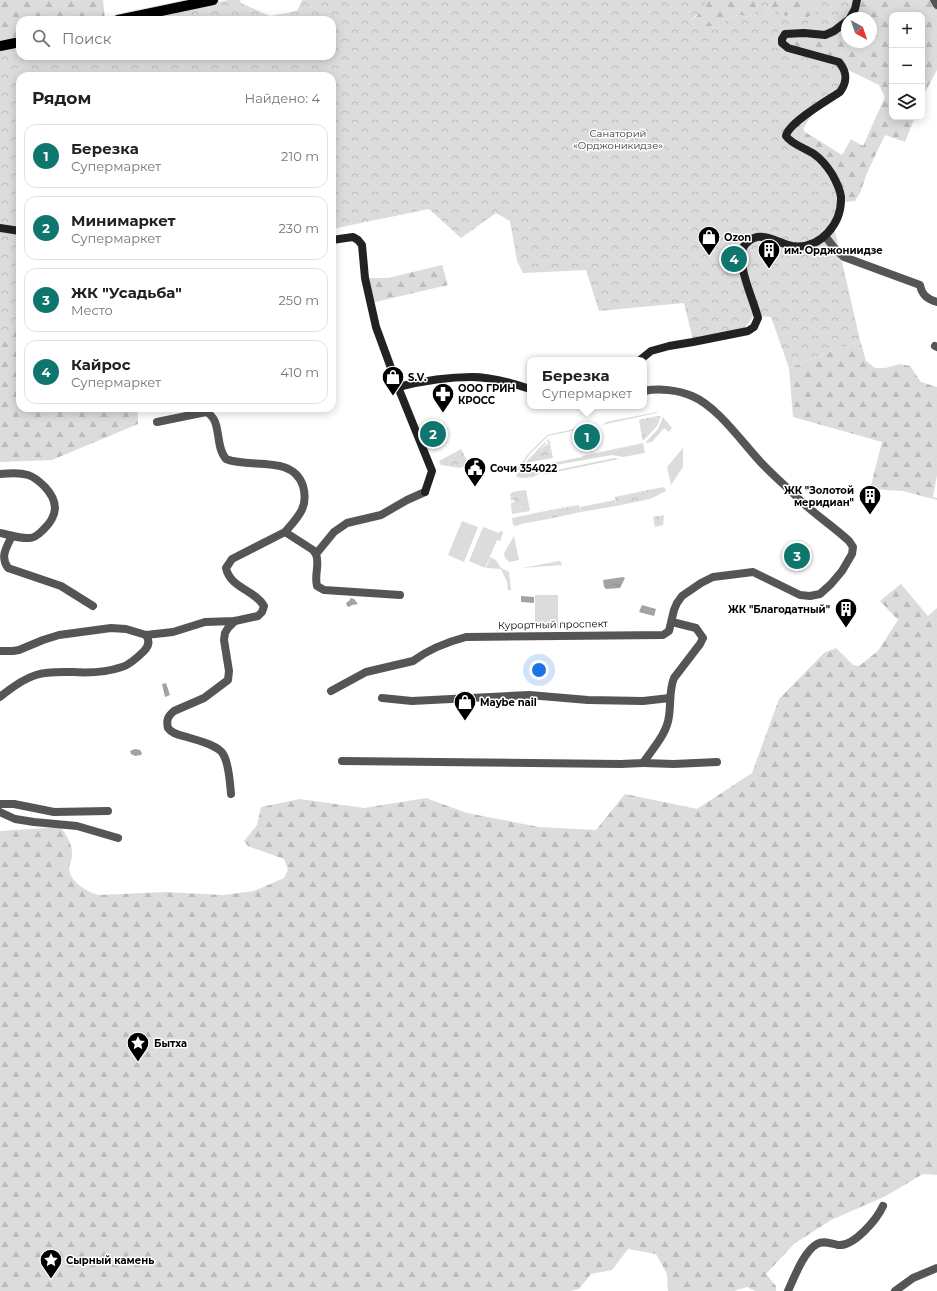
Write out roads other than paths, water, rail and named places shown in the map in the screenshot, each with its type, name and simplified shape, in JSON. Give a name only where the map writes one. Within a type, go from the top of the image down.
[{"type":"main road","points":[[137,16],[213,0]]},
{"type":"main road","points":[[0,46],[16,43]]},
{"type":"street","points":[[853,12],[857,0]]},
{"type":"street","points":[[934,0],[937,4]]},
{"type":"street","points":[[643,357],[651,350],[748,331],[754,327],[758,318],[746,278],[742,255],[745,245],[753,238],[764,237],[791,246],[800,246],[816,242],[834,227],[840,210],[841,197],[839,189],[831,173],[824,163],[814,154],[790,140],[786,136],[789,129],[803,116],[840,92],[844,86],[846,74],[844,68],[838,62],[788,48],[782,43],[782,39],[786,34],[792,33],[825,36],[841,26]]},
{"type":"street","points":[[0,228],[16,230]]},
{"type":"street","points":[[825,236],[835,249],[844,257],[920,285],[922,293],[929,300],[937,302]]},
{"type":"street","points":[[316,554],[334,532],[347,523],[381,515],[407,500],[425,492],[432,471],[398,387],[376,327],[365,278],[362,245],[353,237],[336,239]]},
{"type":"street","points":[[398,387],[425,380],[473,377],[513,384],[527,388]]},
{"type":"street","points":[[643,763],[665,731],[669,717],[671,684],[703,638],[696,628],[672,622],[674,610],[682,596],[713,577],[753,572],[800,595],[810,596],[820,594],[842,571],[852,554],[853,547],[844,536],[812,512],[779,480],[727,424],[707,405],[692,396],[674,391],[653,389],[647,390]]},
{"type":"street","points":[[0,651],[19,650],[59,635],[111,628],[126,629],[146,635],[173,632],[205,622],[236,621],[258,616],[262,612],[264,606],[261,601],[235,583],[229,577],[226,568],[232,559],[286,532],[302,512],[304,506],[304,490],[301,480],[290,470],[280,466],[226,459],[221,451],[213,417],[206,412],[157,422]]},
{"type":"street","points":[[0,474],[17,473],[33,477],[40,481],[50,493],[56,506],[49,525],[40,534],[32,538],[0,533]]},
{"type":"street","points":[[286,532],[313,550],[316,554],[318,563],[316,583],[320,588],[324,590],[400,595]]},
{"type":"street","points":[[12,536],[2,557],[3,562],[8,568],[61,586],[93,606]]},
{"type":"street","points":[[231,794],[227,767],[223,754],[211,746],[175,734],[168,728],[167,722],[170,714],[174,711],[204,698],[228,680],[229,671],[224,640],[225,633],[228,628],[236,621]]},
{"type":"street","name":"Курортный проспект","points":[[330,691],[366,672],[413,661],[447,642],[466,637],[659,636],[669,631],[672,622]]},
{"type":"street","points":[[0,697],[24,680],[37,674],[50,672],[92,672],[122,667],[146,649],[149,644],[149,640],[146,635]]},
{"type":"street","points":[[382,698],[412,701],[529,696],[588,700],[643,701],[670,698]]},
{"type":"street","points":[[342,761],[621,764],[717,762]]},
{"type":"street","points":[[0,804],[14,804],[54,812],[108,811]]},
{"type":"street","points":[[0,812],[15,818],[34,822],[76,826],[118,838]]},
{"type":"street","points":[[788,1291],[807,1254],[814,1245],[824,1242],[844,1245],[851,1242],[875,1220],[883,1206]]},
{"type":"street","points":[[895,1291],[913,1278],[937,1268]]},
{"type":"water","points":[[625,578],[620,588],[606,589],[604,587],[603,580]]},
{"type":"water","points":[[521,596],[534,597],[534,603],[521,602]]},
{"type":"water","points":[[350,598],[354,599],[358,604],[349,607],[347,606],[346,603],[350,600]]},
{"type":"water","points":[[642,605],[656,609],[654,616],[639,612]]},
{"type":"water","points":[[166,683],[170,695],[165,697],[162,684]]},
{"type":"water","points":[[135,749],[140,750],[142,753],[141,755],[135,756],[131,754],[130,751]]},
{"type":"place","name":"Ozon","points":[[709,256]]},
{"type":"place","name":"Кайрос","points":[[734,259]]},
{"type":"place","name":"им. Орджониидзе","points":[[769,270]]},
{"type":"place","name":"S.V.","points":[[393,396]]},
{"type":"place","name":"ООО ГРИН КРОСС","points":[[443,414]]},
{"type":"place","name":"Минимаркет","points":[[433,434]]},
{"type":"place","name":"Березка","points":[[587,437]]},
{"type":"place","name":"Сочи 354022","points":[[475,488]]},
{"type":"place","name":"ЖК \"Золотой меридиан\"","points":[[870,516]]},
{"type":"place","name":"ЖК \"Усадьба\"","points":[[797,556]]},
{"type":"place","name":"ЖК \"Благодатный\"","points":[[846,628]]},
{"type":"place","name":"Maybe nail","points":[[465,722]]},
{"type":"place","name":"Бытха","points":[[138,1062]]},
{"type":"place","name":"Сырный камень","points":[[51,1280]]},
{"type":"park label","name":"Санаторий «Орджоникидзе»","points":[[618,138]]}]
